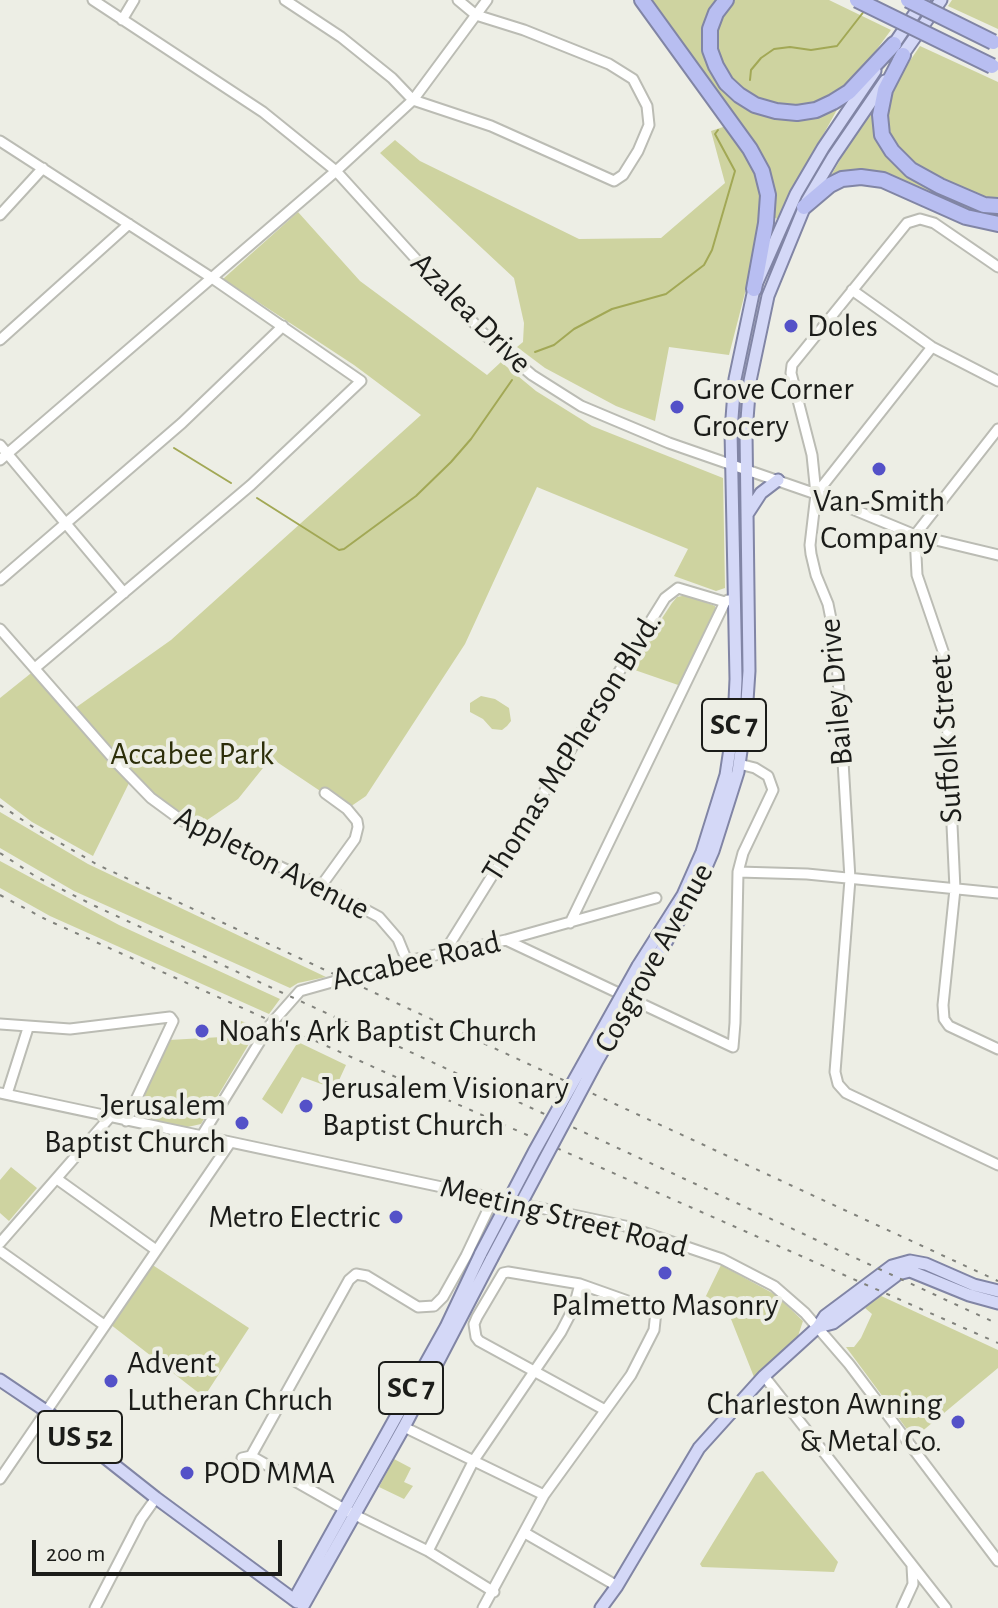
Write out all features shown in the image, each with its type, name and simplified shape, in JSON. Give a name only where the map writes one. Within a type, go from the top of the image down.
[{"type":"highway","points":[[642,0],[750,149],[762,171],[768,195],[754,289]]},
{"type":"highway","points":[[726,0],[716,13],[710,29],[710,50],[716,66],[726,83],[739,95],[755,105],[776,111],[797,113],[816,110],[833,102],[898,49]]},
{"type":"highway","points":[[857,0],[996,68]]},
{"type":"highway","points":[[908,0],[996,43]]},
{"type":"highway","points":[[898,49],[880,115],[882,135],[892,151],[911,170],[940,186],[984,205],[998,206]]},
{"type":"highway","points":[[804,207],[830,185],[842,179],[861,177],[883,180],[966,217],[998,224]]},
{"type":"main road","name":"Cosgrove Avenue","points":[[348,1511],[404,1427],[534,1152],[644,968],[698,885],[713,851],[739,764],[746,716],[749,671],[745,469],[750,381],[757,339],[768,296],[804,207],[924,0]]},
{"type":"main road","name":"Cosgrove Avenue","points":[[644,968],[702,852],[726,775],[734,722],[730,463],[735,379],[754,289],[803,182],[823,148],[898,49],[941,0]]},
{"type":"main road","points":[[746,517],[757,498],[778,480]]},
{"type":"main road","name":"Cosgrove Avenue","points":[[299,1606],[486,1255]]},
{"type":"main road","points":[[601,1608],[699,1448],[764,1376],[818,1327],[825,1316],[884,1271],[910,1261],[998,1291]]},
{"type":"main road","points":[[818,1327],[833,1323],[898,1274],[910,1271],[998,1303]]},
{"type":"main road","name":"US 52","points":[[0,1380],[46,1411],[299,1606]]},
{"type":"street","name":"Azalea Drive","points":[[93,0],[263,112],[336,171],[483,333],[532,375],[581,406],[669,443],[816,494],[915,535],[998,555]]},
{"type":"street","points":[[122,20],[134,0]]},
{"type":"street","points":[[285,0],[341,37],[392,78],[413,100],[491,126],[614,181],[623,175],[649,125],[647,106],[633,79],[609,64],[524,30],[476,15],[458,0]]},
{"type":"street","points":[[4,457],[336,171],[413,100],[487,0]]},
{"type":"street","points":[[0,141],[212,278],[361,381],[251,485],[35,668]]},
{"type":"street","points":[[0,215],[43,168]]},
{"type":"street","name":"Bailey Drive","points":[[998,267],[934,223],[920,219],[907,223],[792,365],[791,373],[812,455],[816,494],[810,545],[816,575],[828,604],[836,644],[850,879],[835,1072],[838,1084],[846,1093],[998,1165]]},
{"type":"street","points":[[0,340],[129,224]]},
{"type":"street","points":[[852,290],[932,347],[998,381]]},
{"type":"street","points":[[0,580],[182,423],[283,326]]},
{"type":"street","points":[[816,494],[932,347]]},
{"type":"street","points":[[915,535],[998,429]]},
{"type":"street","points":[[0,445],[4,457],[124,593]]},
{"type":"street","name":"Suffolk Street","points":[[915,535],[917,575],[944,654],[955,889],[944,1019],[949,1026],[998,1049]]},
{"type":"street","name":"Thomas McPherson Blvd.","points":[[444,953],[665,598],[678,588],[730,600]]},
{"type":"street","points":[[570,923],[730,600]]},
{"type":"street","name":"Appleton Avenue","points":[[0,629],[139,787],[163,808],[181,820],[379,917],[398,939],[407,961]]},
{"type":"street","points":[[506,940],[733,1047],[738,872],[743,853],[773,790],[768,776],[755,768],[739,764]]},
{"type":"street","points":[[321,886],[355,839],[358,827],[347,809],[325,793]]},
{"type":"street","points":[[738,872],[998,893]]},
{"type":"street","name":"Accabee Road","points":[[201,1137],[270,1025],[300,991],[407,961],[506,940],[656,898]]},
{"type":"street","points":[[0,1024],[70,1029],[170,1017],[173,1021],[126,1121]]},
{"type":"street","points":[[3,1093],[28,1028]]},
{"type":"street","name":"Meeting Street Road","points":[[3,1093],[625,1226],[722,1259],[774,1286],[818,1327],[998,1561]]},
{"type":"street","points":[[0,1243],[110,1117]]},
{"type":"street","points":[[0,1479],[230,1143]]},
{"type":"street","points":[[57,1179],[156,1250]]},
{"type":"street","points":[[494,1197],[466,1256],[443,1297],[434,1306],[418,1307],[367,1276],[356,1274],[349,1280],[246,1457],[428,1551],[494,1592]]},
{"type":"street","points":[[0,1251],[104,1325]]},
{"type":"street","points":[[483,1608],[544,1495],[631,1375],[654,1330],[656,1311],[580,1284],[508,1272],[500,1276],[474,1324],[479,1341],[605,1410]]},
{"type":"street","points":[[428,1551],[474,1460],[561,1332],[574,1307],[580,1284]]},
{"type":"street","points":[[764,1376],[946,1608]]},
{"type":"street","points":[[404,1427],[544,1495]]},
{"type":"street","points":[[95,1608],[141,1519],[156,1498]]},
{"type":"street","points":[[525,1533],[617,1586]]},
{"type":"street","points":[[902,1608],[913,1584],[912,1564]]},
{"type":"green space","points":[[650,0],[720,0],[706,54],[714,78],[731,97],[749,108],[839,106],[777,219],[774,217],[774,189],[769,170],[759,151]]},
{"type":"green space","points":[[733,0],[829,0],[891,30],[855,79],[833,97],[805,106],[780,106],[749,95],[733,83],[722,67],[717,29]]},
{"type":"green space","points":[[952,0],[998,0],[998,29],[948,6]]},
{"type":"green space","points":[[920,46],[998,82],[998,198],[948,186],[905,156],[893,142],[885,108],[888,93]]},
{"type":"green space","points":[[873,109],[915,178],[998,209],[998,219],[977,215],[877,172],[859,170],[829,179]]},
{"type":"green space","points":[[726,126],[754,164],[762,187],[763,223],[729,355],[669,347],[655,421],[616,406],[545,368],[517,347],[523,342],[524,323],[514,278],[380,153],[395,140],[420,161],[579,239],[661,238],[725,183],[711,131]]},
{"type":"green space","name":"Accabee Park","points":[[298,212],[360,281],[487,375],[501,362],[536,391],[592,426],[723,478],[725,588],[716,591],[674,576],[688,549],[537,487],[465,644],[366,796],[347,809],[271,758],[238,799],[197,827],[131,779],[93,856],[32,822],[0,798],[0,698],[35,670],[71,711],[171,640],[421,415],[354,365],[223,279]]},
{"type":"green space","points":[[687,595],[715,606],[715,613],[681,686],[629,668],[672,603],[677,597]]},
{"type":"green space","points":[[481,696],[495,699],[509,708],[511,721],[502,730],[492,729],[483,719],[470,712],[470,703]]},
{"type":"green space","points":[[0,812],[88,864],[326,977],[298,983],[290,988],[74,891],[0,848]]},
{"type":"green space","points":[[0,861],[119,925],[280,999],[269,1014],[50,916],[0,888]]},
{"type":"green space","points":[[232,1018],[259,1027],[201,1124],[183,1128],[138,1116],[136,1112],[169,1040],[222,1037]]},
{"type":"green space","points":[[298,1042],[346,1065],[335,1089],[302,1077],[282,1114],[262,1099]]},
{"type":"green space","points":[[11,1167],[37,1188],[9,1221],[0,1213],[0,1180]]},
{"type":"green space","points":[[148,1262],[249,1328],[204,1397],[106,1321]]},
{"type":"green space","points":[[721,1265],[776,1295],[803,1321],[798,1336],[754,1377],[727,1309],[704,1300]]},
{"type":"green space","points":[[879,1295],[998,1350],[998,1368],[920,1433],[909,1432],[846,1347],[854,1347],[861,1338],[872,1314],[865,1308]]},
{"type":"green space","points":[[394,1459],[411,1468],[404,1482],[413,1486],[404,1499],[379,1487]]},
{"type":"green space","points":[[763,1471],[838,1562],[834,1572],[702,1567],[700,1564],[756,1473]]},
{"type":"waterway","points":[[750,80],[751,70],[774,49],[790,47],[811,50],[837,46],[865,10]]},
{"type":"waterway","points":[[535,352],[554,345],[574,329],[612,309],[666,294],[704,265],[712,250],[735,171],[715,134],[718,130]]},
{"type":"waterway","points":[[257,498],[339,550],[344,549],[416,496],[451,462],[512,380]]},
{"type":"waterway","points":[[174,448],[231,483]]},
{"type":"railway","points":[[0,805],[98,865],[998,1281]]},
{"type":"railway","points":[[0,853],[35,876],[95,906],[998,1324]]},
{"type":"railway","points":[[0,895],[47,920],[380,1070],[998,1343]]},
{"type":"place","name":"Doles","points":[[791,326]]},
{"type":"place","name":"Grove Corner Grocery","points":[[677,407]]},
{"type":"place","name":"Van-Smith Company","points":[[879,469]]},
{"type":"place","name":"Noah's Ark Baptist Church","points":[[202,1031]]},
{"type":"place","name":"Jerusalem Visionary Baptist Church","points":[[306,1106]]},
{"type":"place","name":"Jerusalem Baptist Church","points":[[242,1123]]},
{"type":"place","name":"Metro Electric","points":[[396,1217]]},
{"type":"place","name":"Palmetto Masonry","points":[[665,1273]]},
{"type":"place","name":"Advent Lutheran Chruch","points":[[111,1381]]},
{"type":"place","name":"Charleston Awning & Metal Co.","points":[[958,1422]]},
{"type":"place","name":"POD MMA","points":[[187,1473]]}]
